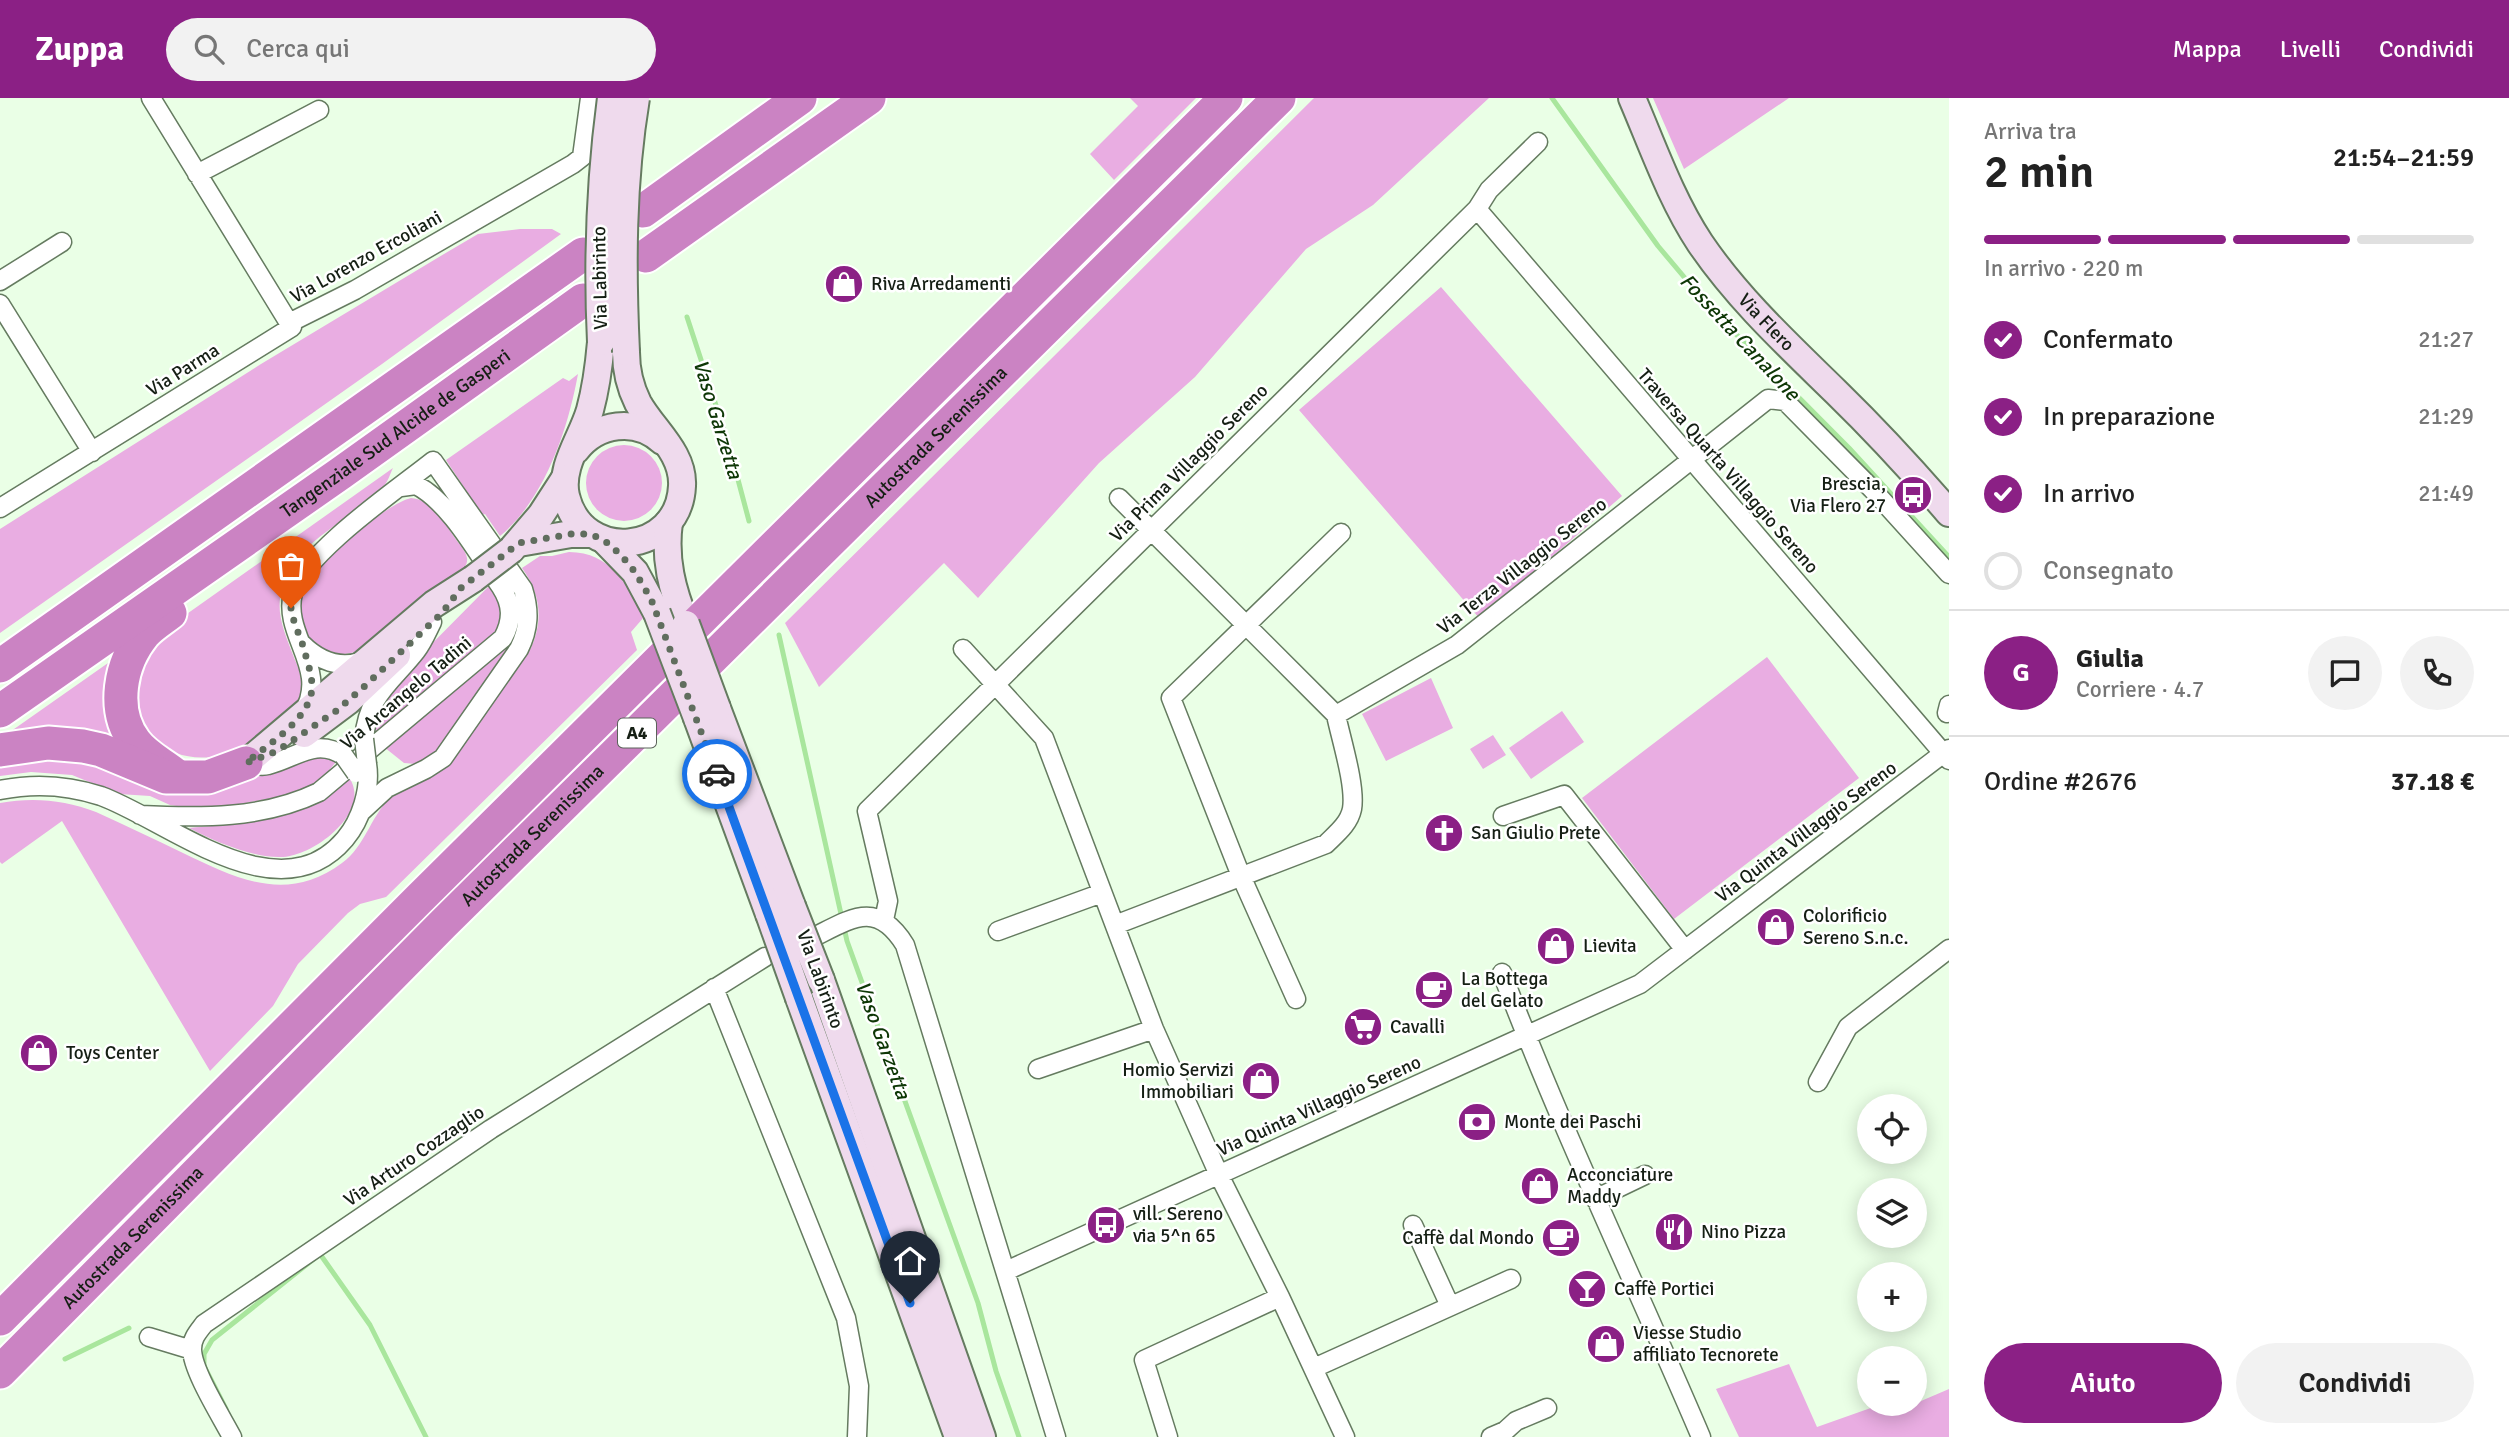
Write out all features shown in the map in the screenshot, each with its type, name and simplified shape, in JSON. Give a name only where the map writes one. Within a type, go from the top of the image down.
[{"type":"highway","points":[[646,256],[869,98]]},
{"type":"highway","name":"Autostrada Serenissima","points":[[0,1319],[1226,98]]},
{"type":"highway","name":"Autostrada Serenissima","points":[[0,1372],[443,924],[1279,98]]},
{"type":"highway","points":[[643,211],[796,100]]},
{"type":"highway","name":"Tangenziale Sud Alcide de Gasperi","points":[[0,666],[583,254]]},
{"type":"highway","name":"Tangenziale Sud Alcide de Gasperi","points":[[0,711],[583,300]]},
{"type":"highway","points":[[177,776],[141,749],[128,729],[121,697],[127,663],[144,635],[211,583],[262,527]]},
{"type":"highway","points":[[0,750],[48,743],[83,746],[117,756],[158,775],[208,777],[246,763]]},
{"type":"street","name":"Via Lorenzo Ercoliani","points":[[151,98],[289,323],[355,290],[573,164],[582,157],[590,98]]},
{"type":"street","name":"Via Labirinto","points":[[611,98],[599,214],[601,342],[589,412],[569,466],[565,494],[579,523],[635,572],[707,713],[780,910],[799,998],[956,1435]]},
{"type":"street","name":"Via Labirinto","points":[[636,98],[624,227],[628,375],[637,401],[669,447],[681,471],[682,484],[677,510],[670,522],[667,548],[670,576],[686,624],[707,713]]},
{"type":"street","name":"Via Flero","points":[[1632,98],[1677,203],[1699,242],[1728,281],[1758,315],[1903,460],[1949,513]]},
{"type":"street","points":[[197,174],[318,110]]},
{"type":"street","name":"Via Prima Villaggio Sereno","points":[[884,920],[888,901],[867,811],[1477,209],[1489,190],[1538,142]]},
{"type":"street","name":"Traversa Quarta Villaggio Sereno","points":[[1477,209],[1690,460],[1947,754]]},
{"type":"street","points":[[0,281],[62,242]]},
{"type":"street","points":[[0,303],[92,452]]},
{"type":"street","name":"Via Parma","points":[[0,508],[292,327],[289,323]]},
{"type":"street","points":[[1690,460],[1768,399],[1785,401],[1872,489],[1949,574]]},
{"type":"street","points":[[246,763],[434,604],[467,583],[515,546],[554,497],[569,466],[593,434],[619,426],[647,430],[669,447]]},
{"type":"street","name":"Via Terza Villaggio Sereno","points":[[1336,715],[1457,645],[1690,460]]},
{"type":"street","name":"Via Arcangelo Tadini","points":[[0,790],[38,786],[74,789],[102,797],[223,856],[257,866],[278,868],[307,864],[324,856],[346,838],[361,812],[387,788],[443,758],[519,649],[527,630],[528,609],[523,589],[433,461],[323,550],[297,582],[291,608],[312,687],[301,716]]},
{"type":"street","name":"Via Arcangelo Tadini","points":[[140,815],[215,817],[254,812],[286,806],[319,792],[503,638],[508,630],[511,612],[506,594],[436,500],[416,485],[401,487]]},
{"type":"street","points":[[1115,925],[1326,844],[1344,827],[1352,810],[1352,793],[1336,715],[1119,498]]},
{"type":"street","points":[[515,546],[571,534],[629,543],[651,537],[670,522]]},
{"type":"street","points":[[1296,999],[1241,876],[1171,698],[1341,533]]},
{"type":"street","points":[[246,763],[277,751],[336,711],[432,622],[467,583]]},
{"type":"street","points":[[362,769],[363,739],[371,704],[385,684],[415,652],[432,622]]},
{"type":"street","points":[[302,644],[327,662],[347,665],[366,660]]},
{"type":"street","points":[[963,649],[996,682],[1044,738],[1154,1029],[1219,1175],[1345,1437]]},
{"type":"street","points":[[246,763],[268,765],[316,747],[333,750],[362,769]]},
{"type":"street","name":"Via Quinta Villaggio Sereno","points":[[1006,1271],[1640,984],[1947,754]]},
{"type":"street","name":"Via Arcangelo Tadini","points":[[361,812],[365,794],[362,769]]},
{"type":"street","points":[[1503,816],[1564,795],[1685,950]]},
{"type":"street","points":[[998,931],[1102,892]]},
{"type":"street","name":"Via Labirinto","points":[[780,910],[821,980],[982,1437]]},
{"type":"street","points":[[814,937],[852,918],[870,916],[884,920],[905,945],[1056,1437]]},
{"type":"street","points":[[1818,1082],[1848,1027],[1949,949]]},
{"type":"street","name":"Via Arturo Cozzaglio","points":[[192,1350],[195,1335],[204,1324],[491,1129],[765,957]]},
{"type":"street","points":[[1502,973],[1595,1199],[1665,1351],[1701,1437]]},
{"type":"street","points":[[714,988],[846,1318],[859,1386],[857,1437]]},
{"type":"street","points":[[1038,1069],[1154,1029]]},
{"type":"street","points":[[1595,1199],[1645,1175]]},
{"type":"street","points":[[1413,1224],[1450,1306]]},
{"type":"street","points":[[1314,1368],[1511,1279]]},
{"type":"street","points":[[1168,1437],[1144,1360],[1280,1297]]},
{"type":"street","points":[[149,1337],[192,1350],[198,1371],[232,1437]]},
{"type":"street","points":[[1501,1435],[1516,1421],[1547,1409]]},
{"type":"shaded area","points":[[1130,98],[1196,98],[1114,180],[1090,154],[1138,106]]},
{"type":"shaded area","points":[[1314,98],[1489,98],[1373,205],[1306,249],[1195,377],[1099,463],[978,598],[944,563],[819,687],[785,623]]},
{"type":"shaded area","points":[[1653,98],[1789,98],[1684,169]]},
{"type":"shaded area","points":[[520,229],[552,229],[561,234],[382,364],[0,633],[0,529],[261,364],[478,234]]},
{"type":"shaded area","points":[[1441,287],[1622,496],[1480,619],[1299,410]]},
{"type":"shaded area","points":[[578,374],[561,440],[542,483],[516,521],[500,536],[485,514],[482,515],[446,460],[563,378],[569,381]]},
{"type":"shaded area","points":[[624,445],[639,448],[651,456],[659,468],[662,483],[659,498],[651,510],[639,518],[624,521],[609,518],[597,510],[589,498],[586,483],[589,468],[597,456],[609,448]]},
{"type":"shaded area","points":[[393,468],[383,487],[303,552],[287,577],[282,590],[280,612],[302,687],[300,698],[288,714],[254,743],[213,763],[211,757],[180,754],[155,740],[140,716],[137,685],[144,662],[167,628]]},
{"type":"shaded area","points":[[411,498],[432,507],[442,519],[466,555],[467,562],[463,570],[363,650],[335,654],[319,648],[307,635],[299,609],[302,592],[308,581],[367,524]]},
{"type":"shaded area","points":[[584,553],[607,564],[624,582],[644,617],[631,632],[637,650],[386,897],[360,904],[348,913],[298,964],[273,1006],[210,1071],[62,821],[2,864],[0,862],[0,803],[37,800],[73,805],[96,812],[203,863],[262,883],[282,885],[322,875],[350,856],[389,799],[404,788],[438,772],[452,761],[531,648],[535,637],[538,606],[533,587],[522,568],[540,556]]},
{"type":"shaded area","points":[[489,586],[499,609],[495,633],[377,733],[373,717],[400,676]]},
{"type":"shaded area","points":[[508,645],[511,647],[449,739],[432,758],[416,764],[404,763],[384,747]]},
{"type":"shaded area","points":[[118,656],[125,747],[7,734]]},
{"type":"shaded area","points":[[1767,657],[1859,778],[1674,919],[1582,798]]},
{"type":"shaded area","points":[[1431,678],[1453,728],[1386,761],[1362,714]]},
{"type":"shaded area","points":[[1562,711],[1584,742],[1531,779],[1509,748]]},
{"type":"shaded area","points":[[1493,735],[1506,755],[1483,769],[1470,749]]},
{"type":"shaded area","points":[[51,751],[142,777],[314,755],[331,758],[336,762],[321,780],[293,794],[220,808],[183,807],[170,805],[150,796],[119,794],[72,775],[31,772],[0,776],[0,762]]},
{"type":"shaded area","points":[[347,775],[354,788],[354,802],[348,816],[324,840],[295,855],[270,857],[246,852],[189,828],[253,821],[301,810],[317,801]]},
{"type":"shaded area","points":[[1789,1364],[1817,1427],[1857,1413],[1857,1416],[1927,1416],[1927,1398],[1949,1389],[1949,1437],[1739,1437],[1716,1389]]},
{"type":"waterway","name":"Fossetta Canalone","points":[[1552,98],[1658,246],[1711,309],[1849,448],[1949,557]]},
{"type":"waterway","name":"Vaso Garzetta","points":[[687,317],[728,442],[749,521]]},
{"type":"waterway","name":"Vaso Garzetta","points":[[779,635],[847,941],[978,1303],[996,1371],[1019,1437]]},
{"type":"waterway","points":[[226,1409],[204,1366],[204,1354],[212,1340],[320,1254],[370,1325],[426,1437]]},
{"type":"waterway","points":[[65,1359],[129,1328]]},
{"type":"way so far","points":[[291,608],[311,677],[310,698],[301,716],[246,763],[277,751],[336,711],[442,613],[461,588],[519,543],[571,534],[591,534],[605,541],[621,555],[651,599],[717,774]]},
{"type":"place","name":"Riva Arredamenti","points":[[844,284]]},
{"type":"place","name":"Brescia, Via Flero 27","points":[[1913,495]]},
{"type":"place","name":"San Giulio Prete","points":[[1444,833]]},
{"type":"place","name":"Colorificio Sereno S.n.c.","points":[[1776,927]]},
{"type":"place","name":"Lievita","points":[[1556,946]]},
{"type":"place","name":"La Bottega del Gelato","points":[[1434,990]]},
{"type":"place","name":"Cavalli","points":[[1363,1027]]},
{"type":"place","name":"Toys Center","points":[[39,1053]]},
{"type":"place","name":"Homio Servizi Immobiliari","points":[[1261,1081]]},
{"type":"place","name":"Monte dei Paschi","points":[[1477,1122]]},
{"type":"place","name":"Acconciature Maddy","points":[[1540,1186]]},
{"type":"place","name":"vill. Sereno via 5^n 65","points":[[1106,1225]]},
{"type":"place","name":"Nino Pizza","points":[[1674,1232]]},
{"type":"place","name":"Caffè dal Mondo","points":[[1561,1238]]},
{"type":"place","name":"Caffè Portici","points":[[1587,1289]]},
{"type":"place","name":"Viesse Studio affiliato Tecnorete","points":[[1606,1344]]},
{"type":"route","points":[[717,774],[910,1303]]}]
